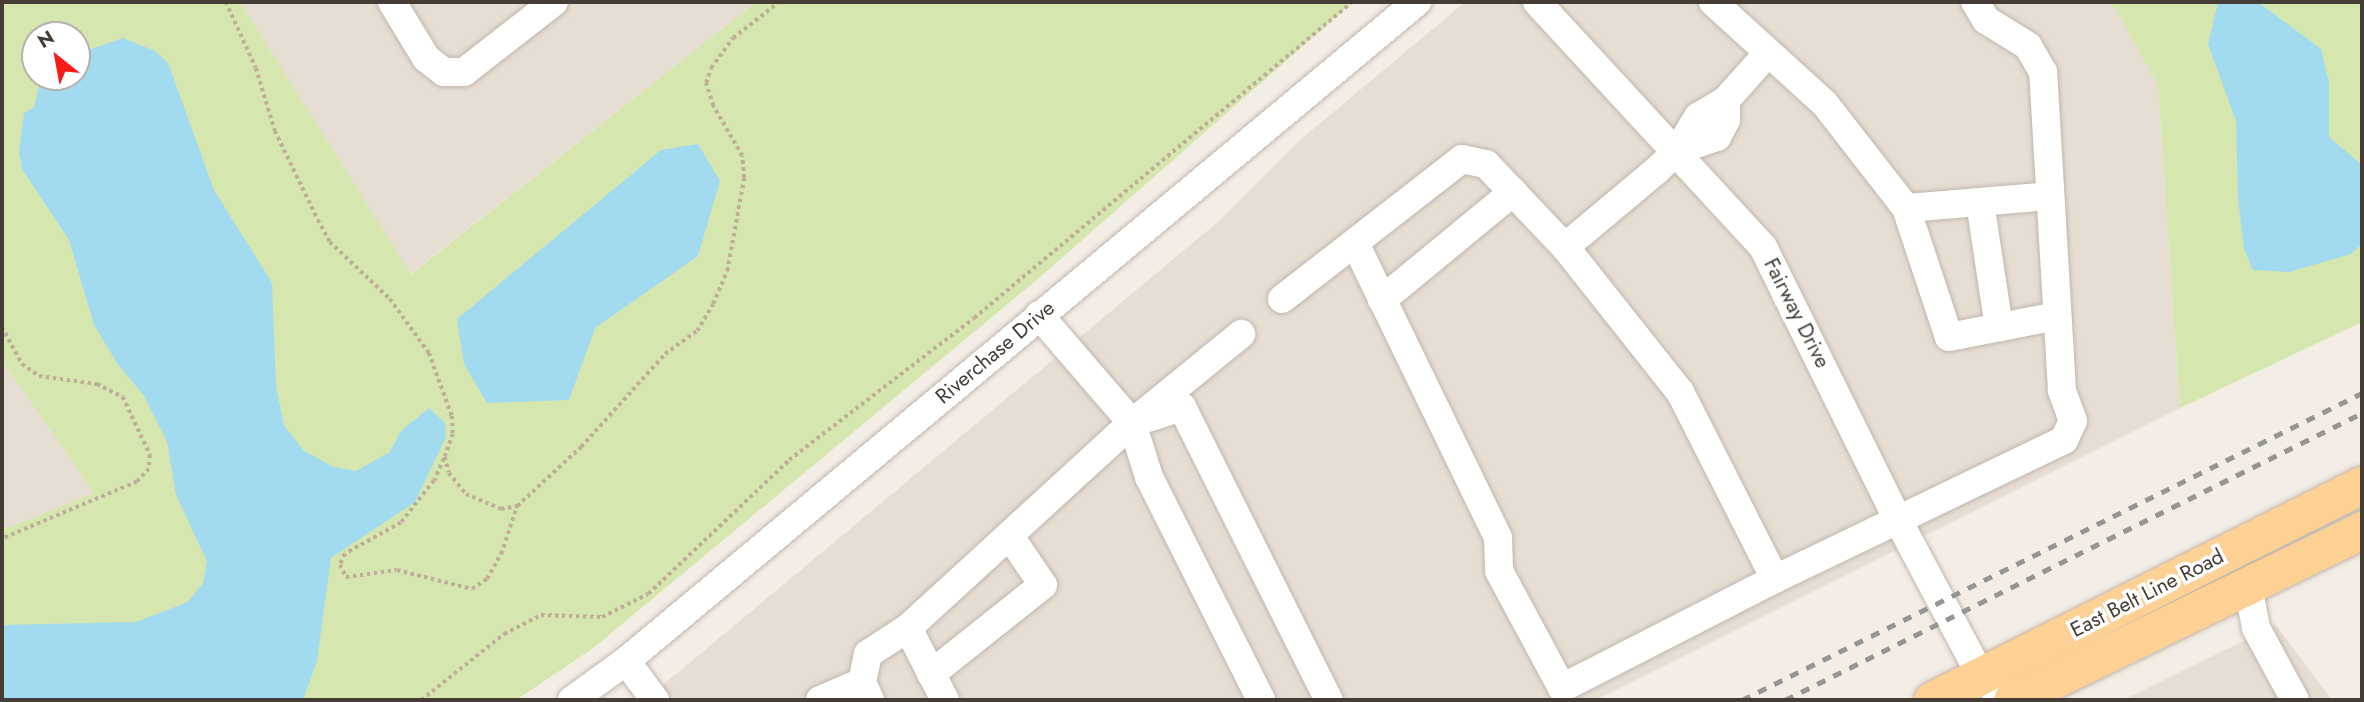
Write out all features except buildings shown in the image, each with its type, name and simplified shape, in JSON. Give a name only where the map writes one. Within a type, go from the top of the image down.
[{"type":"main road","name":"East Belt Line Road","points":[[1932,700],[1989,692],[2362,485]]},
{"type":"main road","name":"East Belt Line Road","points":[[2012,700],[2362,530]]},
{"type":"street","points":[[392,2],[426,58],[444,72],[464,72],[554,2]]},
{"type":"street","name":"Riverchase Drive","points":[[572,700],[626,661],[1416,2]]},
{"type":"street","name":"Fairway Drive","points":[[1537,2],[1678,150],[1763,247],[1899,520],[1989,692]]},
{"type":"street","points":[[1355,243],[1498,538],[1499,571],[1562,688],[1775,579],[2064,440],[2073,421],[2062,390],[2043,72],[2028,46],[1986,20],[1975,2]]},
{"type":"street","points":[[1718,4],[1767,54],[1825,104],[1906,208],[1949,337],[2057,316]]},
{"type":"street","points":[[1565,247],[1678,150],[1698,117],[1726,100],[1767,54]]},
{"type":"street","points":[[1282,299],[1453,162],[1479,160],[1565,247],[1680,392],[1775,579]]},
{"type":"street","points":[[1382,300],[1513,192]]},
{"type":"street","points":[[1906,208],[2050,197]]},
{"type":"street","points":[[1980,202],[1999,328]]},
{"type":"street","points":[[1039,315],[1132,423],[1149,477],[1261,700]]},
{"type":"street","points":[[820,700],[866,691],[868,654],[908,628],[1132,423],[1241,334]]},
{"type":"street","points":[[1132,423],[1182,407],[1329,700]]},
{"type":"street","points":[[931,674],[1043,585],[1009,535]]},
{"type":"street","points":[[2248,586],[2256,628],[2295,700]]},
{"type":"street","points":[[908,628],[945,700]]},
{"type":"street","points":[[626,661],[655,700]]},
{"type":"path","points":[[226,2],[256,68],[275,131],[317,220],[330,242],[390,299],[429,352],[452,416],[453,434],[445,457],[426,492],[401,523],[345,554],[340,565],[346,577],[397,570],[472,589],[487,579],[501,554],[517,506],[621,407],[665,354],[697,331],[713,304],[727,271],[744,178],[733,134],[713,106],[706,83],[710,68],[733,38],[779,2]]},
{"type":"path","points":[[421,700],[503,634],[541,615],[602,617],[648,594],[799,452],[974,318],[1352,2]]},
{"type":"path","points":[[2,327],[22,365],[40,376],[97,384],[123,397],[150,455],[149,468],[137,482],[2,539]]},
{"type":"path","points":[[445,457],[449,473],[466,494],[485,506],[517,506]]},
{"type":"shaded area","points":[[240,2],[756,2],[410,274]]},
{"type":"shaded area","points":[[1465,2],[2111,2],[2158,84],[2180,408],[1596,700],[645,700],[1219,221],[1299,141]]},
{"type":"shaded area","points":[[2,361],[94,493],[2,530]]},
{"type":"shaded area","points":[[2276,625],[2332,700],[2123,700]]},
{"type":"green space","points":[[2,2],[240,2],[411,274],[756,2],[1353,2],[1039,278],[592,649],[516,700],[2,700],[2,530],[94,493],[2,361]]},
{"type":"green space","points":[[2111,2],[2362,2],[2362,322],[2180,408],[2158,85]]},
{"type":"water","points":[[2218,2],[2258,2],[2321,49],[2329,83],[2329,137],[2362,165],[2362,244],[2351,254],[2289,272],[2253,270],[2244,249],[2238,199],[2236,121],[2208,44]]},
{"type":"water","points":[[123,38],[155,51],[168,63],[214,190],[272,283],[276,387],[284,425],[304,451],[334,467],[356,471],[390,452],[401,431],[429,408],[445,423],[446,437],[415,502],[331,558],[317,661],[303,700],[2,700],[2,625],[136,622],[188,602],[203,583],[207,561],[176,495],[167,441],[144,396],[117,363],[94,325],[69,240],[22,169],[19,152],[24,113],[34,107],[38,91],[91,91],[91,49]]},
{"type":"water","points":[[698,144],[720,181],[698,256],[595,328],[569,400],[487,403],[464,364],[457,319],[661,150]]},
{"type":"railway","points":[[1742,700],[2362,393]]},
{"type":"railway","points":[[1785,700],[2362,413]]}]
